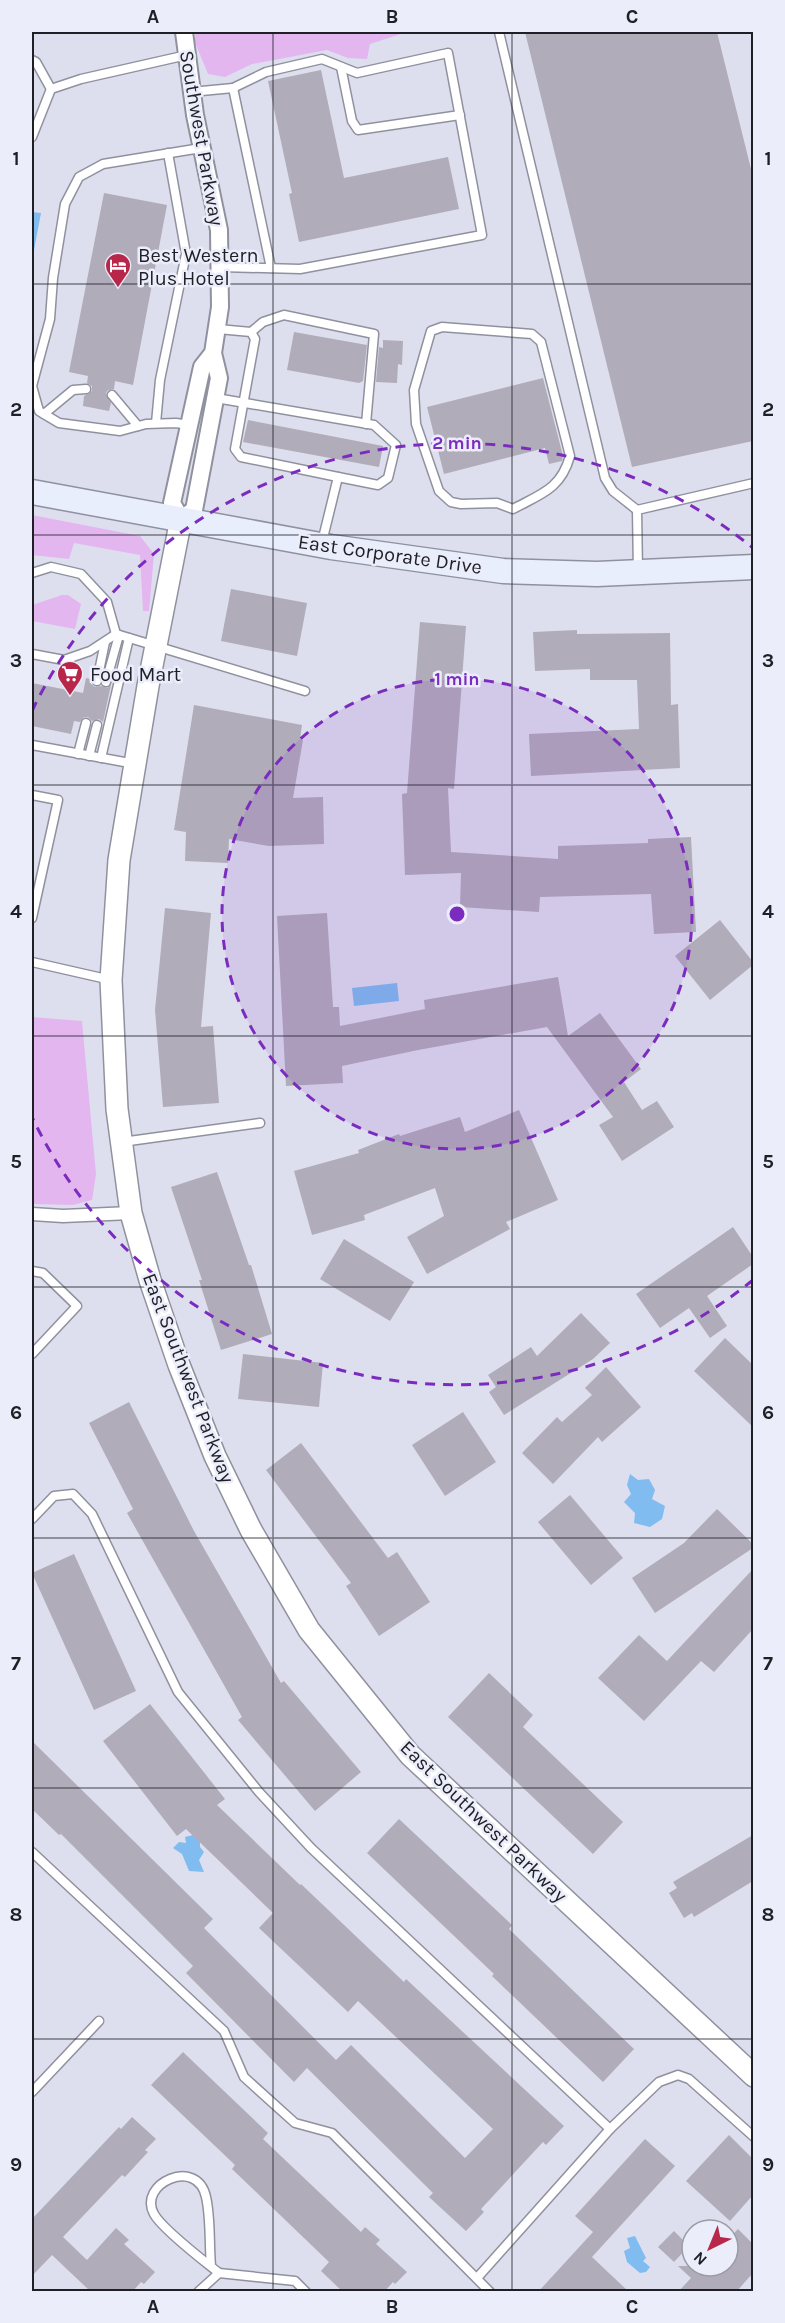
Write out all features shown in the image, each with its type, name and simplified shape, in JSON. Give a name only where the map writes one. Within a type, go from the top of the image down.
[{"type":"main road","name":"East Corporate Drive","points":[[32,492],[322,545],[503,571],[597,574],[753,567]]},
{"type":"street","name":"Southwest Parkway","points":[[184,32],[191,92],[219,230],[220,307],[213,353],[219,378],[216,398],[194,510],[181,519],[172,503],[202,367],[213,353]]},
{"type":"street","name":"East Southwest Parkway","points":[[181,519],[119,860],[111,980],[117,1109],[131,1213],[153,1291],[215,1456],[251,1530],[309,1630],[410,1755],[753,2076]]},
{"type":"street","points":[[32,1214],[63,1216],[131,1213]]},
{"type":"lane","points":[[499,32],[605,478],[613,491],[637,510]]},
{"type":"lane","points":[[191,92],[233,88],[266,72],[322,58],[357,73],[448,53],[482,235],[300,268],[220,267]]},
{"type":"lane","points":[[32,137],[51,89],[81,79],[187,55]]},
{"type":"lane","points":[[32,60],[36,62],[51,89]]},
{"type":"lane","points":[[341,67],[352,122],[358,130],[460,115]]},
{"type":"lane","points":[[233,88],[271,268]]},
{"type":"lane","points":[[189,425],[156,423],[120,431],[59,423],[39,411],[32,386],[50,319],[53,278],[65,204],[79,177],[103,164],[201,148]]},
{"type":"lane","points":[[156,423],[160,380],[186,254],[168,153]]},
{"type":"lane","points":[[218,329],[251,332],[263,321],[284,315],[374,334],[366,424]]},
{"type":"lane","points":[[442,327],[532,334],[541,342],[570,456],[566,471],[554,487],[513,509],[497,503],[451,502],[439,491],[416,424],[414,390],[431,332],[442,327]]},
{"type":"lane","points":[[216,398],[243,403],[374,425],[396,445],[388,478],[378,485],[241,457],[235,448],[243,403],[255,339],[251,332]]},
{"type":"lane","points":[[44,414],[73,390],[86,389]]},
{"type":"lane","points":[[112,395],[138,426]]},
{"type":"lane","points":[[322,545],[338,477]]},
{"type":"lane","points":[[637,510],[753,483]]},
{"type":"lane","points":[[637,510],[638,572]]},
{"type":"lane","points":[[32,573],[51,567],[81,574],[107,602],[117,635],[101,682],[105,642]]},
{"type":"lane","points":[[32,654],[64,660],[90,651],[117,635],[305,691]]},
{"type":"lane","points":[[101,758],[129,638]]},
{"type":"lane","points":[[78,754],[86,723]]},
{"type":"lane","points":[[89,756],[97,725]]},
{"type":"lane","points":[[32,746],[135,764]]},
{"type":"lane","points":[[32,795],[58,800],[32,918]]},
{"type":"lane","points":[[32,962],[111,980]]},
{"type":"lane","points":[[122,1142],[260,1123]]},
{"type":"lane","points":[[32,1271],[43,1273],[77,1306],[32,1354]]},
{"type":"lane","points":[[32,1519],[54,1496],[73,1494],[81,1501],[92,1514],[178,1692],[259,1792],[317,1854],[610,2129]]},
{"type":"lane","points":[[32,1852],[224,2031],[244,2077],[295,2123],[332,2133],[490,2292]]},
{"type":"lane","points":[[32,2092],[99,2021]]},
{"type":"lane","points":[[477,2278],[610,2129],[659,2082],[678,2075],[689,2079],[753,2137]]},
{"type":"lane","points":[[211,2266],[206,2195],[195,2179],[187,2176],[178,2176],[161,2183],[152,2197],[150,2206],[155,2216],[211,2266],[219,2273],[294,2281],[306,2292]]},
{"type":"lane","points":[[198,2292],[219,2273]]},
{"type":"shaded area","points":[[196,32],[407,32],[370,44],[367,59],[348,58],[327,50],[252,64],[225,77],[208,74],[194,40]]},
{"type":"shaded area","points":[[32,515],[140,536],[154,554],[149,611],[143,611],[140,555],[74,543],[69,559],[32,555]]},
{"type":"shaded area","points":[[68,595],[81,604],[75,629],[32,621],[32,605]]},
{"type":"shaded area","points":[[32,1017],[82,1021],[96,1174],[92,1200],[73,1205],[32,1204]]},
{"type":"water","points":[[32,212],[41,213],[34,250],[32,249]]},
{"type":"water","points":[[397,983],[399,1001],[354,1006],[352,988]]},
{"type":"water","points":[[630,1474],[638,1480],[649,1479],[655,1490],[652,1499],[665,1506],[662,1519],[650,1527],[634,1523],[635,1513],[624,1502],[631,1494],[627,1485]]},
{"type":"water","points":[[200,1836],[200,1847],[204,1852],[199,1860],[204,1872],[189,1871],[182,1854],[173,1848],[179,1842],[186,1843],[185,1837]]},
{"type":"water","points":[[635,2236],[646,2258],[643,2261],[650,2267],[646,2272],[640,2273],[627,2262],[624,2251],[630,2248],[627,2238]]},
{"type":"building","points":[[525,32],[717,32],[753,177],[753,441],[632,467]]},
{"type":"building","points":[[321,70],[344,178],[448,157],[459,209],[299,242],[289,194],[292,193],[268,81]]},
{"type":"building","name":"Best Western Plus Hotel","points":[[104,193],[167,205],[133,385],[115,381],[114,389],[106,393],[111,403],[109,411],[83,406],[84,396],[92,391],[92,386],[87,383],[88,376],[69,372]]},
{"type":"building","points":[[294,332],[367,345],[363,381],[359,383],[287,370]]},
{"type":"building","points":[[383,340],[403,341],[402,365],[398,364],[397,383],[376,382],[379,347],[383,348]]},
{"type":"building","points":[[543,378],[563,456],[562,461],[549,464],[545,448],[444,474],[427,407]]},
{"type":"building","points":[[248,420],[383,446],[379,467],[243,442]]},
{"type":"building","points":[[231,589],[307,603],[297,656],[221,641]]},
{"type":"building","points":[[420,622],[466,626],[454,789],[448,788],[451,852],[558,859],[558,846],[648,843],[648,839],[691,837],[696,932],[654,934],[651,894],[540,897],[539,912],[460,907],[461,873],[405,875],[402,794],[407,793]]},
{"type":"building","points":[[577,630],[577,634],[670,633],[671,705],[678,704],[680,768],[531,776],[529,734],[639,729],[637,680],[590,680],[590,669],[535,671],[533,632]]},
{"type":"building","points":[[86,678],[91,679],[91,684],[95,687],[107,688],[111,685],[103,722],[99,719],[92,721],[84,717],[80,722],[74,721],[71,734],[32,726],[32,683],[83,693]]},
{"type":"building","points":[[194,705],[302,725],[300,739],[303,740],[293,798],[323,797],[324,844],[269,846],[229,839],[228,863],[185,861],[186,832],[174,830]]},
{"type":"building","points":[[165,908],[211,913],[201,1027],[213,1026],[219,1103],[163,1107],[155,1010]]},
{"type":"building","points":[[327,913],[333,1007],[339,1007],[340,1026],[425,1009],[424,1000],[558,977],[568,1036],[600,1013],[641,1069],[624,1082],[642,1110],[657,1101],[674,1127],[622,1161],[599,1125],[613,1117],[547,1027],[342,1066],[343,1083],[286,1086],[277,916]]},
{"type":"building","points":[[720,920],[753,965],[710,1000],[675,956]]},
{"type":"building","points":[[519,1110],[558,1200],[506,1222],[510,1229],[427,1274],[407,1237],[444,1216],[435,1188],[364,1215],[365,1220],[312,1235],[294,1171],[359,1153],[358,1150],[399,1134],[400,1136],[460,1117],[465,1132]]},
{"type":"building","points":[[217,1172],[249,1265],[251,1265],[272,1334],[221,1350],[199,1280],[202,1280],[171,1187]]},
{"type":"building","points":[[733,1227],[753,1257],[753,1264],[707,1296],[727,1326],[710,1338],[689,1308],[660,1328],[636,1294]]},
{"type":"building","points":[[344,1239],[414,1282],[390,1321],[320,1279]]},
{"type":"building","points":[[581,1313],[610,1343],[593,1359],[504,1415],[489,1392],[496,1387],[488,1375],[531,1347],[537,1356]]},
{"type":"building","points":[[725,1338],[753,1365],[753,1427],[694,1371]]},
{"type":"building","points":[[243,1354],[323,1363],[319,1407],[238,1399]]},
{"type":"building","points":[[606,1367],[641,1407],[602,1442],[598,1437],[553,1484],[522,1453],[557,1417],[562,1422],[592,1395],[585,1388]]},
{"type":"building","points":[[129,1402],[194,1531],[281,1683],[284,1681],[361,1772],[315,1811],[238,1720],[242,1717],[127,1513],[133,1509],[89,1423]]},
{"type":"building","points":[[463,1412],[496,1462],[445,1496],[412,1445]]},
{"type":"building","points":[[301,1443],[388,1558],[397,1552],[430,1602],[379,1636],[346,1586],[351,1583],[266,1470]]},
{"type":"building","points":[[570,1495],[623,1558],[591,1585],[538,1522]]},
{"type":"building","points":[[717,1509],[753,1544],[753,1548],[655,1613],[632,1578],[684,1543]]},
{"type":"building","points":[[74,1554],[136,1691],[94,1710],[32,1573]]},
{"type":"building","points":[[753,1569],[753,1629],[714,1672],[701,1661],[644,1721],[598,1678],[639,1635],[667,1661]]},
{"type":"building","points":[[489,1673],[533,1715],[523,1727],[623,1822],[593,1854],[448,1717]]},
{"type":"building","points":[[150,1704],[225,1799],[217,1805],[404,1982],[406,1979],[564,2126],[546,2145],[543,2142],[481,2209],[484,2212],[466,2231],[429,2197],[433,2193],[307,2068],[294,2082],[186,1973],[193,1966],[61,1834],[59,1835],[32,1809],[32,1741],[213,1919],[204,1928],[336,2060],[351,2045],[465,2158],[493,2129],[358,2001],[348,2012],[259,1928],[273,1913],[186,1829],[177,1836],[103,1741]]},
{"type":"building","points":[[399,1819],[512,1925],[509,1929],[634,2049],[603,2082],[367,1853]]},
{"type":"building","points":[[753,1835],[753,1881],[694,1917],[692,1913],[684,1918],[669,1893],[677,1888],[673,1882]]},
{"type":"building","points":[[183,2052],[268,2133],[263,2139],[361,2232],[365,2227],[380,2240],[376,2244],[407,2272],[395,2284],[393,2282],[384,2292],[343,2292],[321,2271],[329,2262],[232,2169],[235,2165],[151,2085]]},
{"type":"building","points":[[132,2117],[156,2139],[145,2150],[148,2152],[125,2177],[122,2175],[63,2237],[87,2260],[116,2228],[129,2240],[124,2244],[155,2272],[144,2284],[141,2282],[132,2292],[91,2292],[52,2255],[32,2276],[32,2219],[119,2127],[121,2129]]},
{"type":"building","points":[[729,2135],[753,2159],[753,2195],[733,2218],[727,2218],[686,2181]]},
{"type":"building","points":[[645,2139],[675,2166],[592,2257],[629,2292],[538,2292],[593,2232],[575,2216]]},
{"type":"building","points":[[674,2231],[680,2237],[680,2256],[674,2262],[658,2247]]},
{"type":"building","points":[[740,2231],[753,2244],[753,2273],[736,2292],[678,2292],[691,2278],[740,2278]]},
{"type":"place","name":"Best Western Plus Hotel","points":[[118,289]]},
{"type":"place","name":"Food Mart","points":[[70,697]]}]
